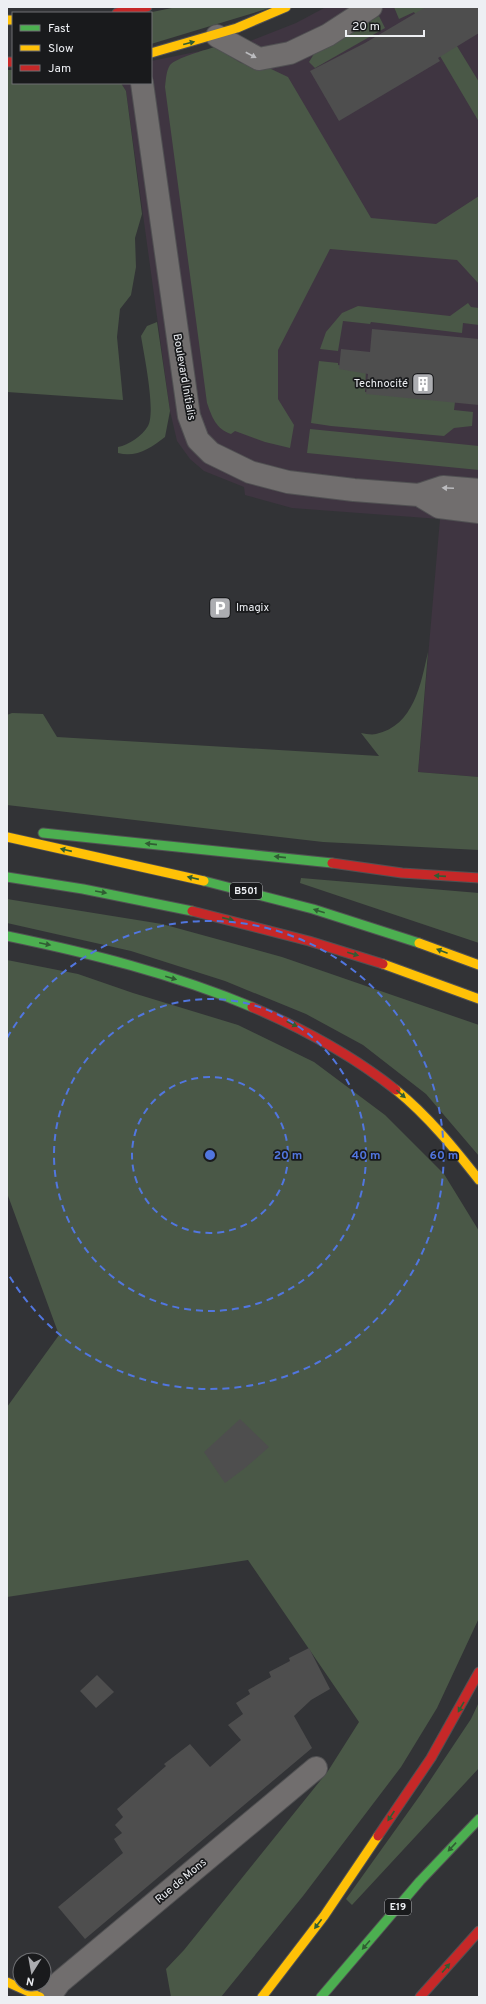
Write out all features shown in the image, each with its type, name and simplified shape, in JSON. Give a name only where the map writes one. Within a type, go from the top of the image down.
[{"type":"main road","points":[[122,12],[147,7]]},
{"type":"main road","points":[[152,53],[217,36],[262,19],[286,7]]},
{"type":"main road","points":[[7,829],[319,861],[402,873],[479,878]]},
{"type":"main road","name":"B501","points":[[7,837],[214,883],[313,909],[414,940],[479,965]]},
{"type":"main road","points":[[7,877],[150,901],[245,923],[364,957],[479,998]]},
{"type":"main road","points":[[7,936],[60,947],[213,990],[266,1011],[324,1039],[377,1074],[423,1112],[462,1156],[479,1180]]},
{"type":"main road","points":[[262,1997],[324,1916],[431,1758],[479,1672]]},
{"type":"main road","name":"E19","points":[[321,1997],[420,1881],[479,1819]]},
{"type":"main road","points":[[420,1997],[479,1930]]},
{"type":"main road","points":[[7,1982],[40,1997]]},
{"type":"street","points":[[217,36],[259,59],[290,53],[328,35],[371,7]]},
{"type":"street","name":"Boulevard Initialis","points":[[142,84],[189,416],[198,440],[211,453],[250,472],[288,482],[354,490],[419,495],[443,487],[479,490]]},
{"type":"street","name":"Boulevard Initialis","points":[[419,495],[439,507],[479,512]]},
{"type":"street","name":"Rue de Mons","points":[[49,1997],[60,1982],[316,1768]]},
{"type":"shaded area","points":[[326,7],[479,7],[479,777],[418,772],[440,519],[292,508],[245,495],[244,487],[204,471],[190,459],[177,441],[170,411],[126,91],[122,84],[152,84],[152,61],[250,41],[296,23]]},
{"type":"green space","points":[[177,7],[273,7],[152,44],[152,12]]},
{"type":"green space","points":[[394,7],[433,7],[479,82],[479,122],[414,12],[399,19]]},
{"type":"green space","points":[[379,16],[385,28],[315,68],[309,62],[317,49]]},
{"type":"green space","points":[[215,47],[241,63],[269,68],[288,77],[371,218],[436,224],[479,196],[479,284],[457,260],[330,249],[278,350],[278,399],[294,425],[290,448],[265,442],[235,431],[231,434],[226,432],[215,422],[207,403],[165,87],[166,76],[170,65],[173,62],[191,54]]},
{"type":"green space","points":[[7,70],[12,70],[12,84],[122,84],[126,91],[142,214],[135,238],[136,267],[131,295],[120,309],[117,337],[123,400],[7,392]]},
{"type":"green space","points":[[468,303],[471,307],[479,308],[479,325],[463,323],[462,333],[371,322],[370,324],[343,321],[338,351],[320,349],[326,332],[342,313],[358,306],[450,316]]},
{"type":"green space","points":[[157,322],[170,411],[165,437],[143,451],[131,454],[118,453],[118,447],[135,440],[148,426],[151,408],[147,369],[141,336],[147,326]]},
{"type":"green space","points":[[319,361],[338,363],[338,365],[366,369],[365,392],[455,402],[454,410],[473,412],[472,426],[454,428],[444,436],[311,423]]},
{"type":"green space","points":[[310,429],[479,446],[479,470],[307,453]]},
{"type":"green space","points":[[428,652],[418,772],[479,777],[479,850],[323,842],[7,805],[7,715],[12,713],[43,714],[57,737],[379,756],[361,733],[374,734],[389,729],[399,722],[407,713],[414,702]]},
{"type":"green space","points":[[301,878],[479,893],[479,943],[300,883]]},
{"type":"green space","points":[[7,899],[162,924],[282,957],[479,1025],[479,1156],[426,1094],[363,1045],[306,1014],[225,981],[131,951],[7,923]]},
{"type":"green space","points":[[7,960],[78,974],[133,993],[238,1025],[314,1062],[385,1115],[444,1174],[479,1231],[479,1618],[437,1708],[401,1767],[303,1896],[221,1997],[171,1997],[166,1969],[184,1950],[328,1771],[359,1722],[248,1560],[7,1597],[7,1407],[59,1335],[7,1193]]},
{"type":"green space","points":[[479,1702],[479,1768],[352,1905],[346,1899],[421,1794],[471,1719]]},
{"type":"building","points":[[426,7],[479,7],[479,33],[438,58],[440,61],[339,121],[310,71],[365,43]]},
{"type":"building","name":"Technocité","points":[[372,329],[479,339],[479,405],[366,394],[368,374],[339,369],[341,349],[370,352]]},
{"type":"building","points":[[240,1419],[269,1447],[225,1483],[204,1452]]},
{"type":"building","points":[[309,1648],[330,1689],[311,1700],[294,1716],[312,1748],[85,1939],[58,1907],[123,1853],[114,1839],[122,1833],[115,1825],[123,1817],[117,1809],[166,1766],[164,1764],[190,1744],[210,1767],[241,1740],[228,1725],[243,1714],[236,1703],[250,1694],[248,1690],[271,1677],[269,1672],[290,1661],[289,1658]]},
{"type":"building","points":[[97,1675],[114,1692],[96,1708],[80,1691]]},
{"type":"traffic: fast","points":[[43,833],[332,863]]},
{"type":"traffic: fast","points":[[7,877],[83,889],[192,911]]},
{"type":"traffic: fast","points":[[204,881],[313,909],[419,943]]},
{"type":"traffic: fast","points":[[7,936],[100,957],[192,984],[252,1007]]},
{"type":"traffic: fast","points":[[321,1997],[420,1881],[479,1819]]},
{"type":"traffic: slow","points":[[152,53],[237,28],[286,7]]},
{"type":"traffic: slow","points":[[7,20],[12,20]]},
{"type":"traffic: slow","points":[[7,837],[204,881]]},
{"type":"traffic: slow","points":[[419,943],[479,965]]},
{"type":"traffic: slow","points":[[383,964],[479,999]]},
{"type":"traffic: slow","points":[[396,1090],[430,1121],[479,1180]]},
{"type":"traffic: slow","points":[[262,1997],[324,1916],[378,1836]]},
{"type":"traffic: slow","points":[[7,1982],[40,1997]]},
{"type":"traffic: jam","points":[[122,12],[147,7]]},
{"type":"traffic: jam","points":[[7,62],[12,62]]},
{"type":"traffic: jam","points":[[332,863],[402,873],[479,878]]},
{"type":"traffic: jam","points":[[192,911],[309,941],[383,964]]},
{"type":"traffic: jam","points":[[252,1007],[290,1024],[345,1054],[396,1090]]},
{"type":"traffic: jam","points":[[378,1836],[431,1758],[479,1672]]},
{"type":"traffic: jam","points":[[420,1997],[479,1931]]},
{"type":"place","name":"Technocité","points":[[423,384]]},
{"type":"place","name":"Imagix","points":[[220,608]]}]
